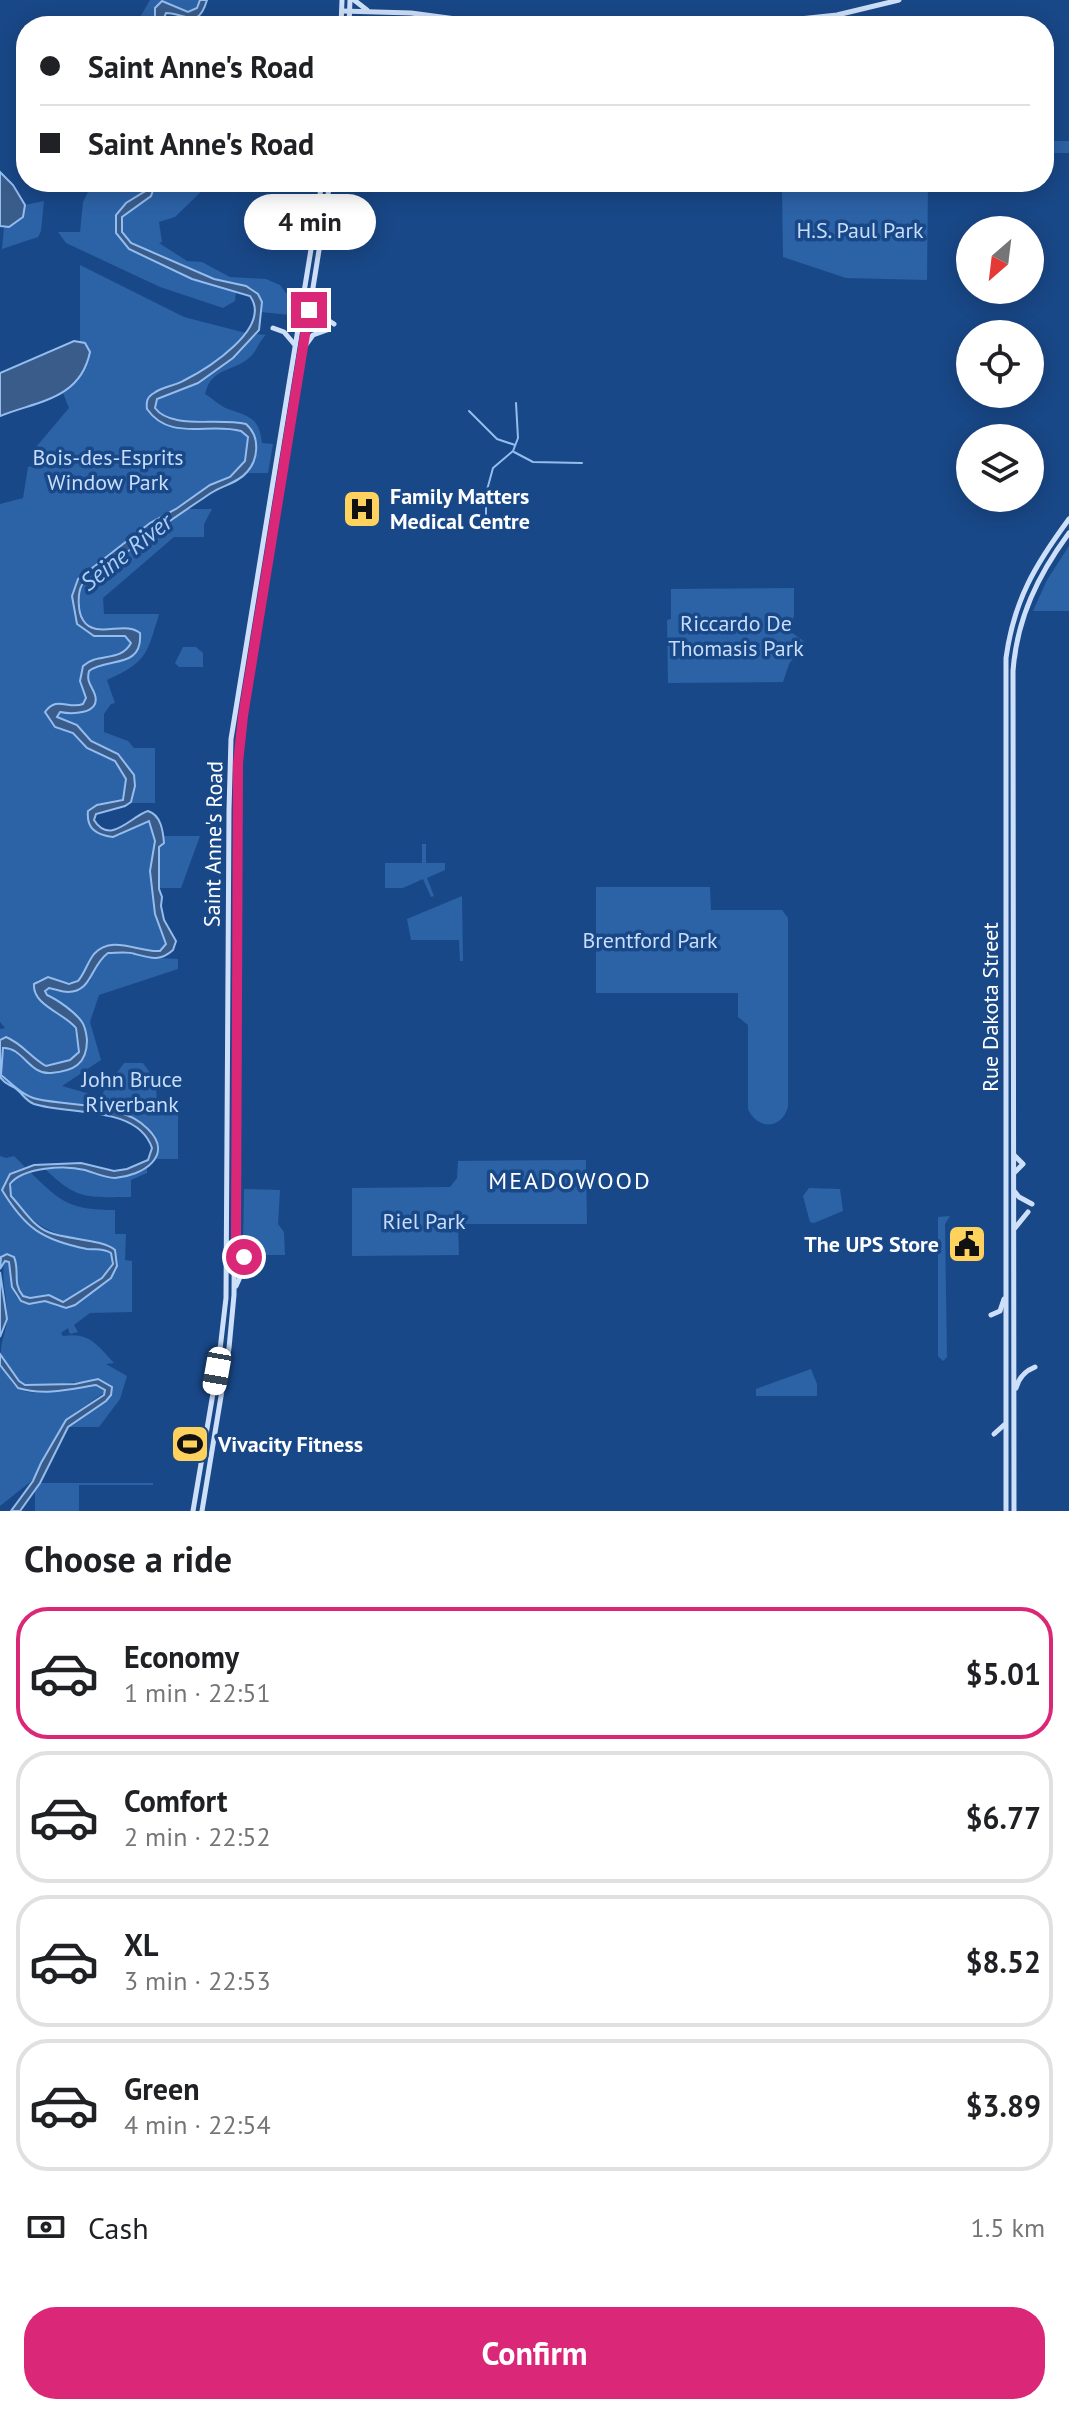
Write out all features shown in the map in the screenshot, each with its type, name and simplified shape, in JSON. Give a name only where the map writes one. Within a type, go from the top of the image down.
[{"type":"main road","points":[[342,0],[342,16]]},
{"type":"main road","points":[[350,16],[352,0],[372,12]]},
{"type":"main road","points":[[822,16],[899,0]]},
{"type":"main road","points":[[342,11],[433,16]]},
{"type":"main road","name":"Saint Anne's Road","points":[[193,1511],[217,1371],[227,1272],[229,773],[241,679],[320,192]]},
{"type":"main road","name":"Saint Anne's Road","points":[[202,1511],[234,1295],[237,780],[240,733],[328,192]]},
{"type":"main road","points":[[312,291],[317,313],[334,324]]},
{"type":"main road","points":[[273,328],[289,336],[295,345]]},
{"type":"main road","points":[[303,350],[313,335],[327,330]]},
{"type":"main road","name":"Rue Dakota Street","points":[[1006,1511],[1006,658],[1014,618],[1026,584],[1069,519]]},
{"type":"main road","name":"Rue Dakota Street","points":[[1014,1191],[1014,1173],[1023,1164],[1014,1154],[1014,660],[1020,626],[1033,590],[1048,561],[1069,533]]},
{"type":"main road","points":[[241,679],[248,685]]},
{"type":"main road","points":[[228,1080],[236,1080]]},
{"type":"main road","points":[[1014,1191],[1020,1199],[1032,1204]]},
{"type":"main road","points":[[1014,1191],[1014,1511]]},
{"type":"main road","points":[[1014,1229],[1028,1212]]},
{"type":"main road","points":[[234,1295],[241,1275],[256,1266],[240,1252],[236,1237]]},
{"type":"main road","points":[[1006,1290],[1000,1311],[991,1315],[1003,1320],[1006,1325]]},
{"type":"main road","points":[[1014,1392],[1019,1379],[1035,1367]]},
{"type":"main road","points":[[217,1371],[225,1372]]},
{"type":"main road","points":[[994,1434],[1006,1420]]},
{"type":"green space","points":[[150,0],[200,0],[197,8],[188,12],[162,1],[155,16],[141,16]]},
{"type":"green space","points":[[1054,141],[1069,141],[1069,153],[1054,153]]},
{"type":"green space","points":[[88,192],[143,192],[118,211],[124,244],[192,279],[236,291],[235,301],[223,308],[160,287],[66,243],[58,232],[80,232],[83,202]]},
{"type":"green space","points":[[151,192],[201,192],[175,217],[159,222],[162,242],[159,243],[187,261],[202,262],[230,277],[266,279],[280,285],[286,293],[298,293],[295,309],[290,315],[261,312],[262,302],[252,288],[214,279],[131,243],[122,231],[122,216],[148,199]]},
{"type":"green space","name":"H.S. Paul Park","points":[[782,192],[928,192],[927,280],[846,278],[783,257]]},
{"type":"green space","points":[[44,201],[38,237],[2,249],[4,227],[9,227],[25,205]]},
{"type":"green space","name":"Bois-des-Esprits Window Park","points":[[80,265],[184,317],[246,333],[225,356],[186,380],[154,392],[150,414],[175,427],[228,428],[248,437],[245,461],[230,477],[210,485],[150,523],[78,579],[72,593],[75,619],[92,635],[125,636],[131,643],[115,657],[95,660],[83,669],[86,698],[83,704],[50,705],[58,729],[73,733],[87,748],[113,759],[126,779],[123,800],[93,807],[89,825],[119,836],[139,823],[151,823],[155,841],[151,866],[152,890],[166,944],[160,951],[145,951],[130,945],[107,946],[93,955],[78,981],[38,980],[34,993],[40,1001],[74,1025],[79,1052],[70,1060],[46,1066],[12,1040],[6,1037],[0,1040],[0,1029],[5,1028],[0,1022],[0,504],[23,498],[28,467],[35,465],[40,457],[36,447],[69,408],[63,393],[71,388],[80,341]]},
{"type":"green space","points":[[256,334],[266,335],[252,355],[218,374],[205,394],[225,408],[252,419],[259,428],[262,443],[273,444],[268,473],[246,473],[254,432],[204,420],[174,422],[159,414],[154,406],[161,398],[206,377]]},
{"type":"green space","points":[[189,509],[212,509],[204,524],[204,537],[174,537],[103,598],[104,614],[159,614],[144,655],[130,668],[107,680],[115,703],[104,714],[104,732],[128,741],[134,748],[155,748],[155,803],[129,803],[131,770],[115,752],[91,741],[77,725],[57,716],[62,712],[75,714],[94,692],[88,684],[89,671],[94,666],[117,663],[135,652],[140,633],[134,629],[90,627],[81,616],[79,593],[89,577],[111,565],[150,533]]},
{"type":"green space","points":[[1069,546],[1069,611],[1033,611],[1047,580]]},
{"type":"green space","name":"Riccardo De Thomasis Park","points":[[794,588],[794,616],[788,630],[805,642],[789,664],[783,682],[668,683],[667,620],[671,619],[671,589]]},
{"type":"green space","points":[[183,647],[196,647],[203,653],[203,667],[179,667],[175,663]]},
{"type":"green space","points":[[163,836],[200,836],[181,888],[159,888],[159,847],[164,843]]},
{"type":"green space","points":[[422,844],[426,844],[426,863],[445,863],[445,870],[427,878],[434,896],[431,897],[423,879],[403,888],[385,888],[385,863],[422,863]]},
{"type":"green space","name":"Brentford Park","points":[[596,887],[710,887],[711,910],[782,910],[788,918],[788,1106],[776,1123],[758,1121],[748,1109],[748,1025],[738,1017],[738,993],[596,993]]},
{"type":"green space","points":[[462,896],[463,961],[460,961],[459,940],[411,940],[407,919]]},
{"type":"green space","name":"John Bruce Riverbank","points":[[108,953],[178,959],[178,969],[99,995],[90,1022],[101,1060],[62,1086],[100,1097],[124,1063],[143,1063],[156,1081],[157,1108],[178,1108],[178,1159],[156,1159],[158,1142],[150,1129],[134,1119],[92,1107],[37,1099],[1,1075],[0,1061],[6,1047],[15,1050],[35,1070],[67,1070],[77,1065],[87,1042],[84,1025],[45,991],[49,988],[62,991],[90,981],[94,967]]},
{"type":"green space","points":[[0,1156],[14,1156],[25,1167],[15,1171],[5,1194],[18,1215],[45,1235],[111,1253],[113,1264],[102,1278],[63,1302],[49,1295],[27,1298],[20,1292],[17,1266],[2,1255],[0,1258]]},
{"type":"green space","name":"Riel Park","points":[[586,1160],[587,1224],[460,1224],[459,1255],[352,1256],[352,1188],[450,1187],[457,1178],[458,1161]]},
{"type":"green space","name":"John Bruce Riverbank","points":[[147,1167],[147,1173],[131,1180],[131,1197],[84,1195],[66,1187],[45,1169],[81,1169],[97,1175]]},
{"type":"green space","points":[[29,1171],[67,1202],[87,1208],[115,1210],[115,1234],[126,1234],[125,1260],[132,1261],[132,1312],[90,1313],[74,1325],[78,1332],[70,1334],[68,1328],[61,1333],[63,1336],[80,1336],[92,1341],[114,1363],[106,1364],[127,1376],[120,1399],[99,1427],[68,1427],[107,1401],[106,1384],[25,1385],[11,1372],[1,1355],[7,1318],[3,1274],[5,1261],[9,1262],[12,1286],[19,1299],[26,1302],[46,1301],[58,1307],[98,1288],[117,1269],[115,1250],[110,1245],[53,1232],[33,1220],[17,1203],[9,1190],[15,1178]]},
{"type":"green space","points":[[809,1188],[840,1189],[843,1211],[810,1222],[803,1196]]},
{"type":"green space","points":[[244,1189],[280,1190],[278,1224],[284,1232],[285,1255],[260,1255],[246,1251],[243,1246]]},
{"type":"green space","points":[[950,1216],[945,1224],[947,1357],[943,1361],[938,1356],[938,1217]]},
{"type":"green space","points":[[0,1365],[15,1386],[24,1391],[35,1393],[95,1386],[104,1388],[105,1392],[73,1414],[61,1427],[34,1479],[0,1506]]},
{"type":"green space","points":[[811,1369],[817,1384],[817,1396],[756,1396],[756,1389]]},
{"type":"green space","points":[[40,1483],[153,1485],[79,1485],[79,1511],[35,1511],[35,1490]]},
{"type":"water","points":[[200,0],[207,0],[198,16],[166,13],[165,16],[155,16],[155,8],[162,1],[188,12],[197,8]]},
{"type":"water","points":[[0,172],[13,185],[25,205],[23,217],[9,227],[0,226]]},
{"type":"water","name":"Seine River","points":[[144,192],[152,192],[122,217],[122,232],[131,243],[214,279],[246,286],[258,294],[262,302],[259,330],[233,358],[198,383],[157,399],[155,408],[172,419],[246,424],[254,435],[256,448],[254,461],[243,476],[211,493],[88,578],[79,593],[80,613],[88,626],[134,630],[140,633],[139,645],[130,658],[89,671],[96,702],[89,710],[60,712],[57,717],[77,725],[91,741],[118,754],[134,775],[131,802],[96,814],[94,820],[100,827],[114,830],[148,811],[159,820],[164,843],[159,847],[161,906],[164,920],[176,941],[173,950],[159,958],[108,953],[82,988],[68,992],[49,988],[45,991],[75,1014],[84,1026],[87,1040],[85,1055],[78,1065],[59,1072],[43,1072],[16,1052],[3,1048],[1,1075],[22,1092],[37,1099],[95,1106],[124,1114],[148,1129],[158,1148],[152,1163],[125,1176],[111,1178],[77,1168],[56,1168],[24,1174],[10,1184],[11,1196],[42,1229],[115,1250],[117,1266],[111,1278],[75,1305],[66,1308],[45,1301],[29,1304],[21,1301],[12,1287],[9,1262],[5,1261],[0,1269],[1,1257],[7,1254],[14,1257],[18,1286],[23,1296],[49,1295],[63,1302],[102,1278],[113,1264],[111,1253],[58,1241],[27,1223],[2,1190],[10,1174],[34,1165],[81,1163],[114,1171],[127,1169],[148,1160],[152,1148],[144,1134],[117,1118],[29,1101],[0,1077],[0,1040],[6,1037],[12,1040],[46,1066],[70,1060],[79,1052],[76,1028],[38,998],[34,984],[48,977],[69,984],[78,981],[94,954],[109,945],[160,951],[166,944],[155,914],[150,871],[155,841],[149,821],[113,837],[102,835],[91,827],[88,811],[97,805],[123,800],[126,779],[115,761],[87,748],[73,733],[55,727],[45,712],[54,704],[83,704],[86,698],[80,681],[83,666],[95,659],[121,653],[131,643],[125,636],[94,636],[77,624],[72,596],[78,579],[150,523],[210,485],[230,477],[245,461],[248,437],[241,431],[228,429],[190,429],[167,425],[147,409],[152,395],[194,375],[234,346],[253,321],[255,308],[250,296],[192,279],[129,249],[116,233],[116,215],[126,203]]},
{"type":"water","points":[[74,341],[85,343],[90,352],[77,380],[55,396],[0,416],[0,373]]},
{"type":"water","points":[[0,1272],[7,1319],[0,1337]]},
{"type":"water","points":[[0,1354],[25,1385],[75,1384],[98,1379],[112,1387],[106,1401],[68,1427],[40,1483],[20,1511],[11,1511],[33,1481],[66,1420],[104,1395],[105,1390],[96,1385],[48,1392],[18,1388],[0,1365]]},
{"type":"waterway","points":[[487,490],[493,468],[513,451],[518,438],[516,403]]},
{"type":"waterway","points":[[469,411],[497,439],[515,445]]},
{"type":"waterway","points":[[514,452],[533,462],[582,463]]},
{"type":"waterway","points":[[486,502],[486,525]]},
{"type":"place","name":"Family Matters Medical Centre","points":[[362,509]]},
{"type":"place","name":"The UPS Store","points":[[967,1244]]},
{"type":"place","name":"Vivacity Fitness","points":[[190,1444]]},
{"type":"district","name":"MEADOWOOD","points":[[570,1180]]},
{"type":"route","points":[[244,1257],[238,1249],[236,1237],[240,733],[309,310]]}]
